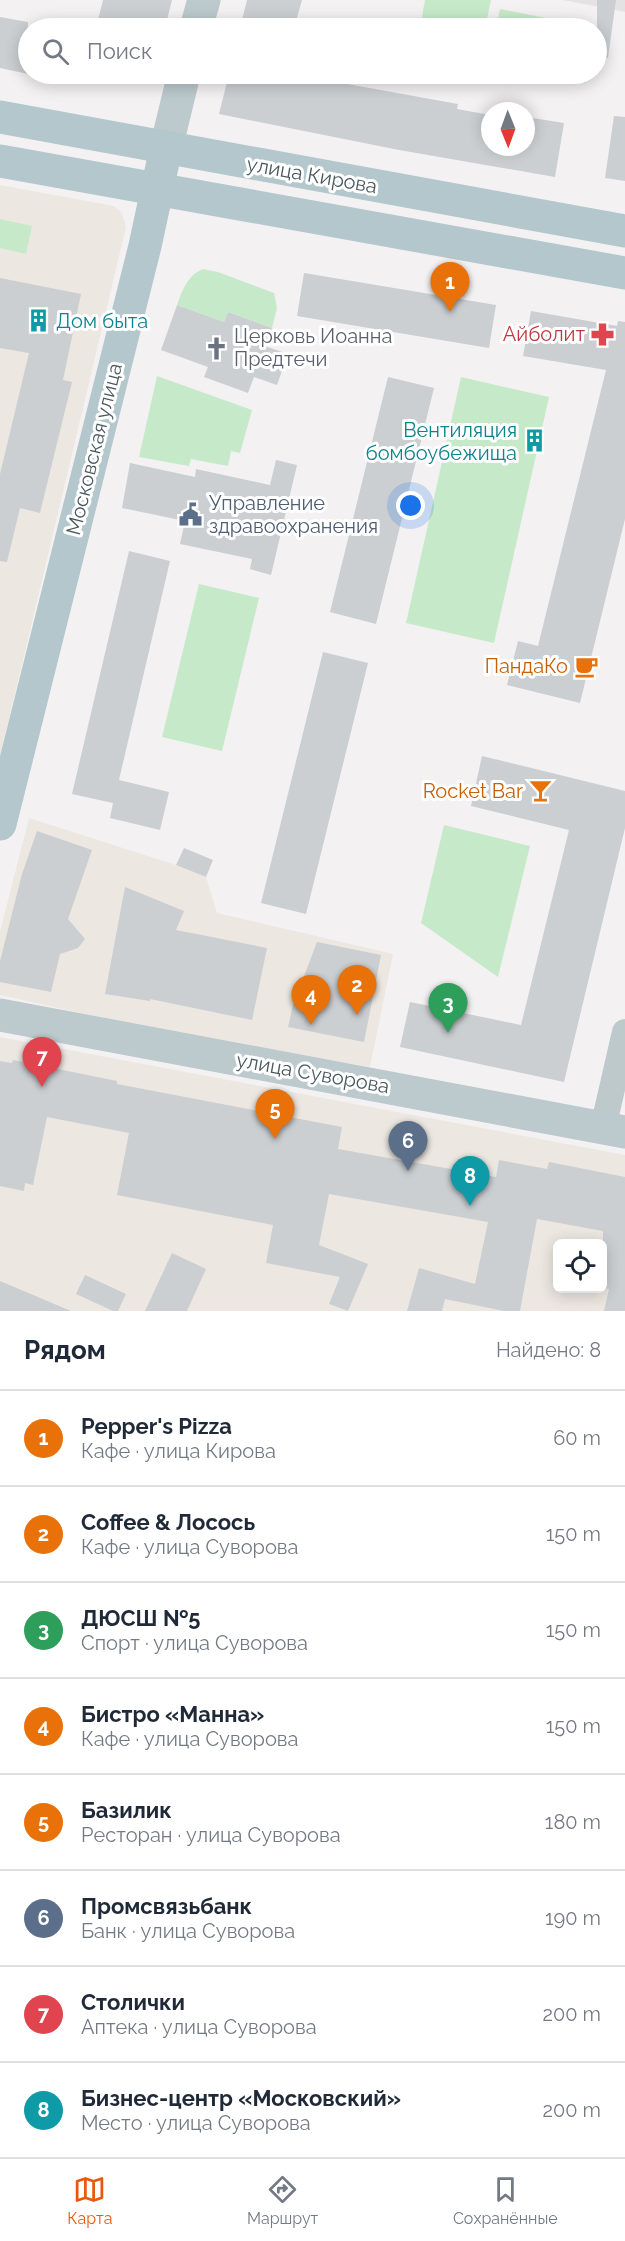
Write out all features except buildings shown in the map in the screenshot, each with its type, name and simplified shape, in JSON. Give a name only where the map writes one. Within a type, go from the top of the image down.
[{"type":"main road","name":"улица Кирова","points":[[0,117],[625,231]]},
{"type":"main road","name":"Московская улица","points":[[0,824],[145,246],[166,148]]},
{"type":"main road","name":"улица Кирова","points":[[0,161],[625,273]]},
{"type":"street","points":[[199,18],[204,0]]},
{"type":"street","name":"Московская улица","points":[[166,148],[182,84]]},
{"type":"street","name":"улица Суворова","points":[[0,1016],[614,1130]]},
{"type":"street","points":[[614,1130],[625,1032]]},
{"type":"shaded area","points":[[563,0],[625,0],[625,12],[616,10]]},
{"type":"shaded area","points":[[0,185],[114,206],[122,213],[126,227],[0,757]]},
{"type":"shaded area","points":[[29,818],[176,865],[206,877],[217,913],[393,954],[370,1067],[162,1031],[0,995],[0,932]]},
{"type":"shaded area","points":[[0,1037],[625,1155],[625,1311],[0,1311]]},
{"type":"green space","points":[[425,0],[491,0],[487,18],[422,18]]},
{"type":"green space","points":[[500,9],[546,18],[498,18]]},
{"type":"green space","points":[[0,219],[32,226],[26,254],[0,248]]},
{"type":"green space","points":[[203,269],[218,272],[274,293],[277,308],[272,328],[228,312],[224,322],[177,305],[189,279]]},
{"type":"green space","points":[[157,376],[252,410],[240,453],[231,451],[228,466],[191,459],[189,466],[139,457]]},
{"type":"green space","points":[[461,377],[549,397],[494,643],[406,623]]},
{"type":"green space","points":[[199,584],[259,598],[222,751],[162,737]]},
{"type":"green space","points":[[444,825],[530,846],[498,977],[421,923]]},
{"type":"place","name":"Pepper's Pizza","points":[[450,312]]},
{"type":"place","name":"Дом быта","points":[[38,321]]},
{"type":"place","name":"Айболит","points":[[603,334]]},
{"type":"place","name":"Церковь Иоанна Предтечи","points":[[216,348]]},
{"type":"place","name":"Вентиляция бомбоубежища","points":[[535,441]]},
{"type":"place","name":"Управление здравоохранения","points":[[191,515]]},
{"type":"place","name":"ПандаКо","points":[[586,666]]},
{"type":"place","name":"Rocket Bar","points":[[541,791]]},
{"type":"place","name":"Coffee & Лосось","points":[[357,1015]]},
{"type":"place","name":"Бистро «Манна»","points":[[311,1025]]},
{"type":"place","name":"ДЮСШ №5","points":[[448,1033]]},
{"type":"place","name":"Столички","points":[[42,1087]]},
{"type":"place","name":"Базилик","points":[[275,1139]]},
{"type":"place","name":"Промсвязьбанк","points":[[408,1171]]},
{"type":"place","name":"Бизнес-центр «Московский»","points":[[470,1206]]}]
